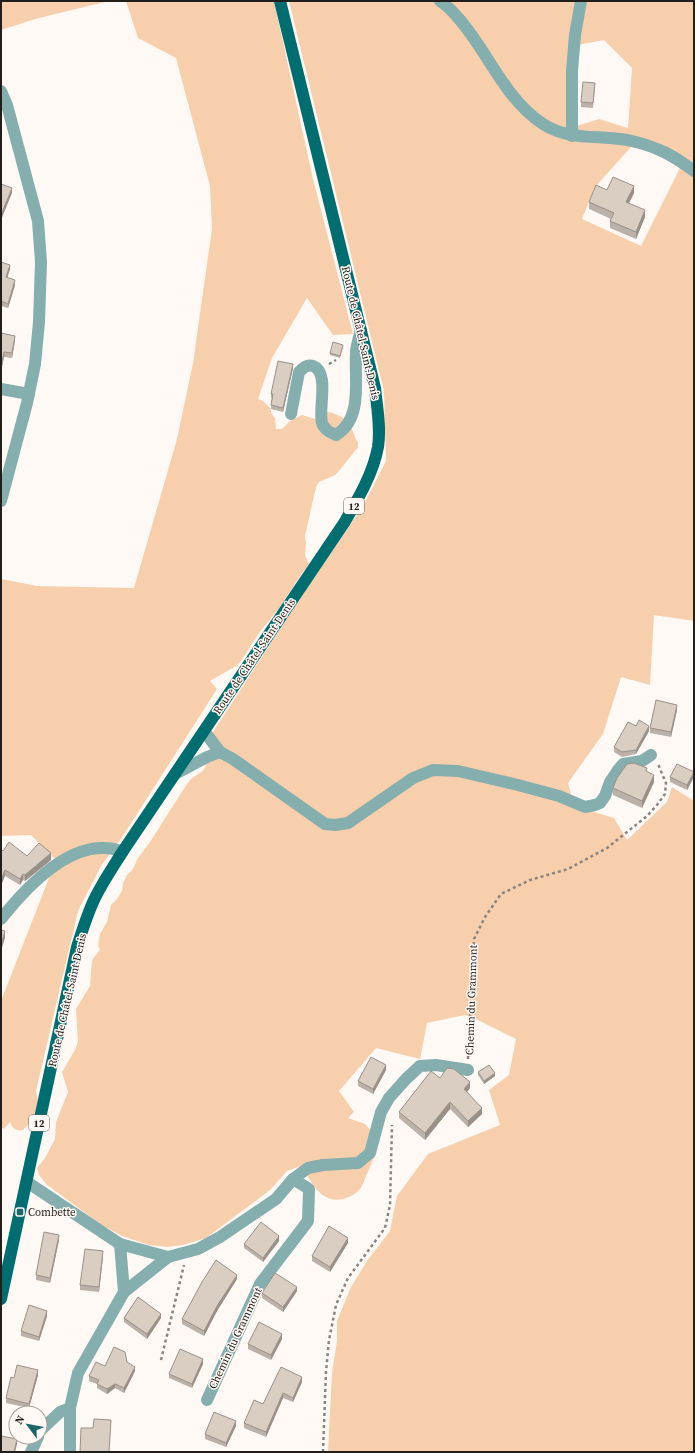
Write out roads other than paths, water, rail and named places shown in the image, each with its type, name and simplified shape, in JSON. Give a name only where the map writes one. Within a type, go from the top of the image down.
[{"type":"main road","name":"Route de Châtel-Saint-Denis","points":[[1,1299],[77,947],[94,900],[123,851],[344,523],[372,470],[378,446],[379,418],[375,388],[280,1]]},
{"type":"street","points":[[440,1],[446,5],[467,29],[510,93],[527,111],[543,123],[556,131],[572,136],[631,141],[664,151],[677,158],[694,171]]},
{"type":"street","points":[[572,136],[572,71],[575,35],[581,1]]},
{"type":"street","points":[[1,91],[38,221],[41,262],[39,322],[35,364],[15,451],[1,500]]},
{"type":"street","points":[[291,414],[299,372],[308,366],[314,366],[320,372],[322,383],[322,424],[329,432],[336,435],[344,430],[351,419],[356,398],[356,351],[361,330]]},
{"type":"street","points":[[1,389],[29,394]]},
{"type":"street","points":[[204,731],[220,752],[233,759],[325,824],[335,825],[348,823],[413,778],[433,770],[458,771],[559,796],[585,807],[595,805],[600,803],[605,796],[610,782],[624,764],[642,761],[650,755]]},
{"type":"street","points":[[175,774],[207,757],[220,752]]},
{"type":"street","points":[[1,919],[40,876],[62,861],[82,851],[104,848],[123,851]]},
{"type":"street","name":"Chemin du Grammont","points":[[168,1257],[198,1249],[220,1237],[276,1199],[293,1179],[308,1168],[323,1165],[358,1163],[370,1153],[381,1112],[390,1098],[406,1079],[420,1066],[436,1065],[468,1070]]},
{"type":"street","name":"Chemin du Grammont","points":[[207,1400],[260,1284],[308,1221],[308,1189],[293,1179]]},
{"type":"street","points":[[27,1182],[120,1244],[168,1257]]},
{"type":"street","points":[[120,1244],[124,1292]]},
{"type":"street","points":[[70,1452],[70,1408],[78,1373],[124,1292],[168,1257]]},
{"type":"street","points":[[48,1423],[60,1412],[70,1408]]},
{"type":"place","name":"Combette","points":[[20,1212]]}]
